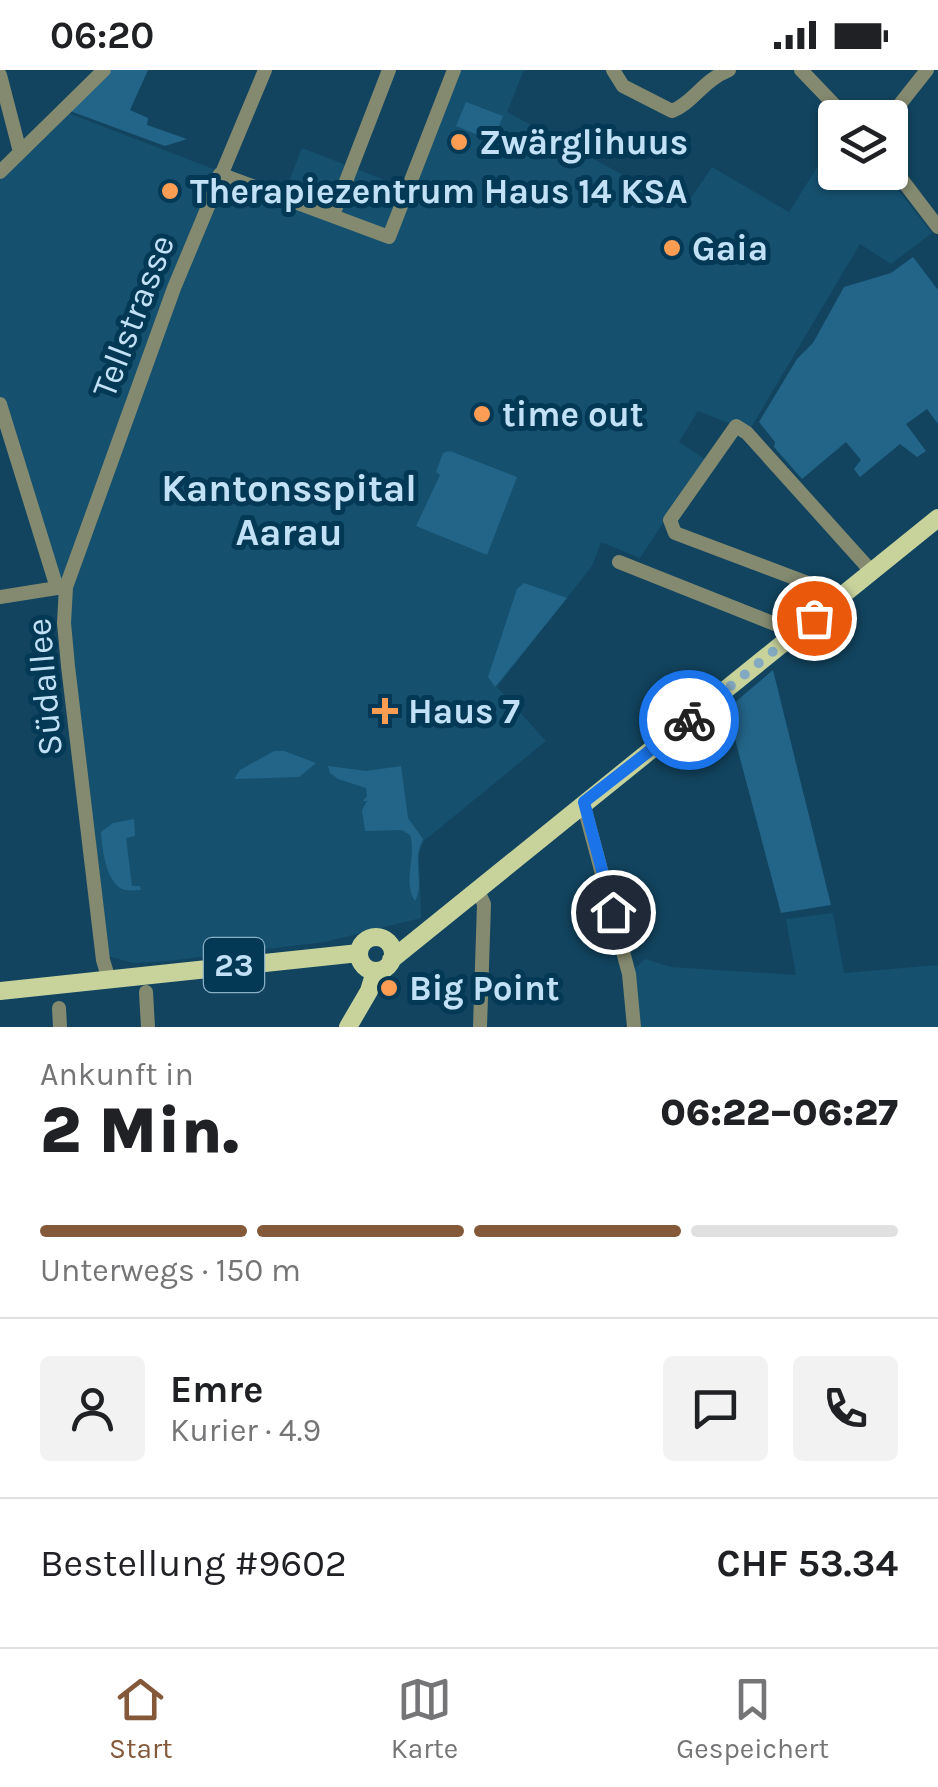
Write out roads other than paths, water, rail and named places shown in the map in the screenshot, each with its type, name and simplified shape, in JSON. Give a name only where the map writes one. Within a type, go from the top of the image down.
[{"type":"main road","name":"23","points":[[375,971],[386,968],[478,888],[938,518]]},
{"type":"main road","name":"23","points":[[0,992],[359,953],[369,939],[386,941],[424,933]]},
{"type":"main road","points":[[386,941],[392,950],[392,960]]},
{"type":"main road","points":[[348,1027],[369,991],[375,971],[362,963],[359,953]]},
{"type":"street","name":"Tellstrasse","points":[[62,587],[174,288],[265,70]]},
{"type":"street","points":[[333,215],[389,70]]},
{"type":"street","points":[[220,174],[389,237],[454,70]]},
{"type":"street","points":[[613,70],[624,86],[672,111],[682,107],[709,78],[728,70]]},
{"type":"street","points":[[801,70],[830,100]]},
{"type":"street","points":[[904,100],[927,70]]},
{"type":"street","points":[[0,172],[101,72]]},
{"type":"street","points":[[0,74],[20,152]]},
{"type":"street","points":[[908,188],[938,227]]},
{"type":"street","name":"Südallee","points":[[0,404],[62,587],[103,960],[109,980]]},
{"type":"street","points":[[838,598],[676,533],[670,526],[670,520],[736,426],[747,433],[872,572]]},
{"type":"street","points":[[620,562],[780,626],[790,638]]},
{"type":"street","points":[[0,598],[62,587]]},
{"type":"street","points":[[584,802],[629,974],[634,1027]]},
{"type":"street","points":[[478,888],[484,904],[480,1027]]},
{"type":"street","points":[[146,992],[148,1027]]},
{"type":"street","points":[[59,1008],[60,1027]]},
{"type":"place","name":"Zwärglihuus","points":[[459,142]]},
{"type":"place","name":"Therapiezentrum Haus 14 KSA","points":[[170,191]]},
{"type":"place","name":"Gaia","points":[[672,248]]},
{"type":"place","name":"time out","points":[[482,414]]},
{"type":"place","name":"Haus 7","points":[[385,711]]},
{"type":"place","name":"Big Point","points":[[389,988]]},
{"type":"district","name":"Kantonsspital Aarau","points":[[289,510]]}]
